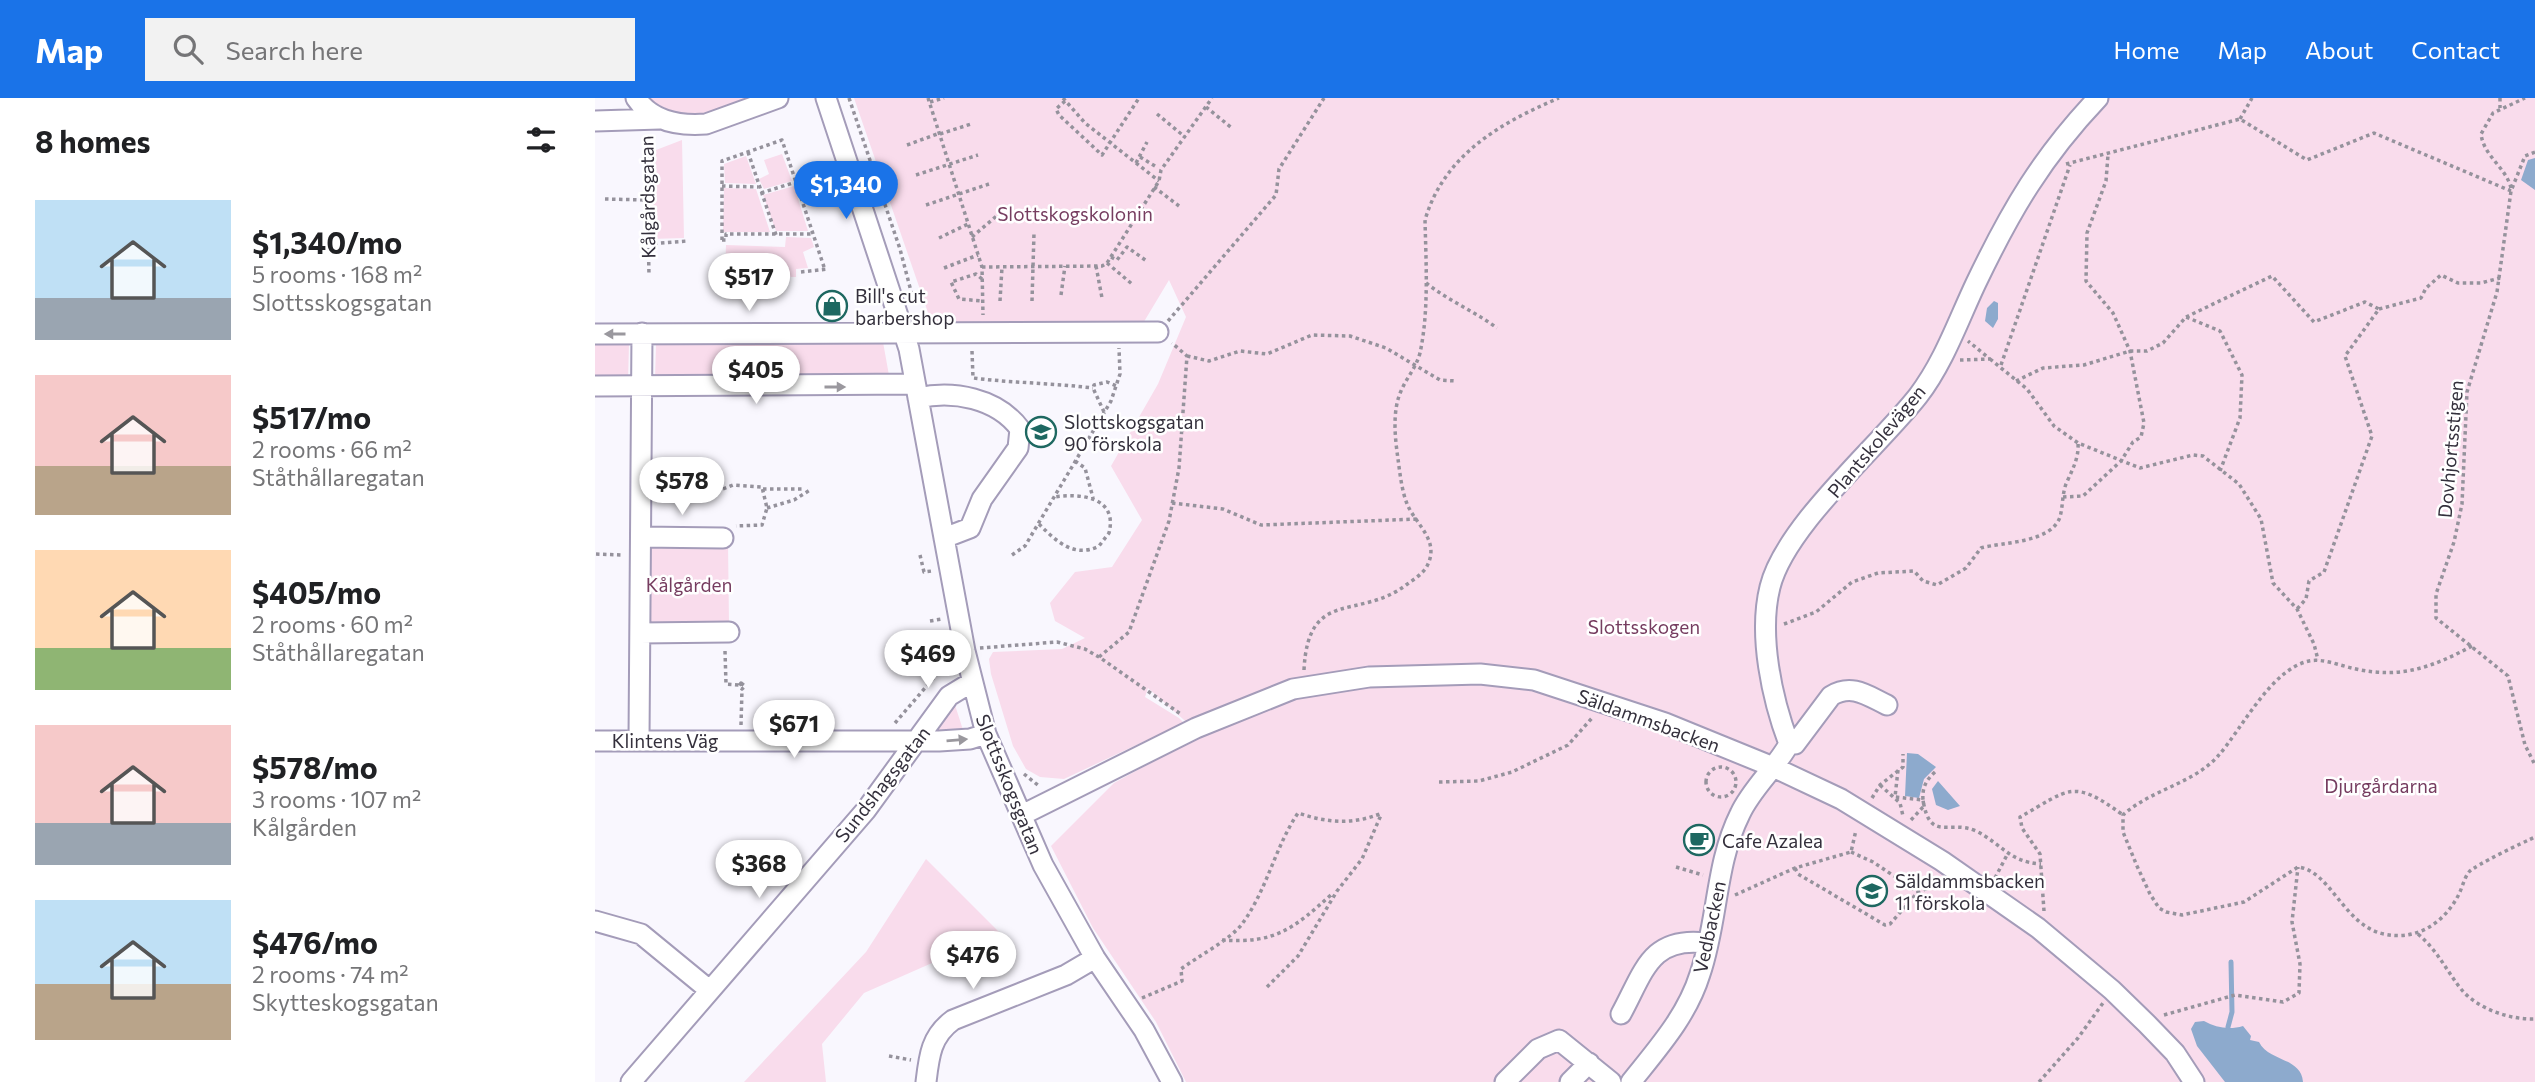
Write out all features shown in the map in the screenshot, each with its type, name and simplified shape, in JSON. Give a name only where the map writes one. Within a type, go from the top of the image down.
[{"type":"street","points":[[636,98],[653,119]]},
{"type":"street","points":[[595,121],[653,119],[706,124],[779,98]]},
{"type":"street","name":"Slottsskogsgatan","points":[[826,98],[904,332],[972,682],[986,734],[1043,865],[1095,958],[1128,1006],[1172,1082]]},
{"type":"street","name":"Plantskolevägen","points":[[1789,744],[1780,719],[1768,648],[1767,606],[1774,575],[1807,521],[1919,394],[1956,330],[2009,216],[2042,162],[2098,98]]},
{"type":"street","points":[[595,334],[904,332],[978,327],[1158,332]]},
{"type":"street","points":[[639,740],[642,333]]},
{"type":"street","points":[[595,386],[771,385],[916,391],[971,398],[1001,411],[1020,429],[1019,448],[982,499],[970,528],[944,538]]},
{"type":"street","points":[[641,547],[723,532]]},
{"type":"street","points":[[640,633],[727,632]]},
{"type":"street","name":"Säldammsbacken","points":[[1022,815],[1196,728],[1307,685],[1370,677],[1512,676],[1604,701],[1773,766],[1811,783],[1862,812],[1984,889],[2038,929],[2112,990],[2147,1024],[2175,1053],[2194,1082]]},
{"type":"street","name":"Sundshagsgatan","points":[[631,1082],[708,989],[866,810],[949,696],[972,682]]},
{"type":"street","points":[[1773,766],[1789,744],[1795,744],[1832,696],[1840,691],[1853,689],[1887,705]]},
{"type":"street","name":"Klintens Väg","points":[[595,741],[917,740],[970,739],[986,734]]},
{"type":"street","name":"Vedbacken","points":[[1632,1082],[1671,1031],[1691,998],[1701,972],[1719,880],[1739,814],[1773,766]]},
{"type":"street","points":[[595,921],[642,934],[708,989]]},
{"type":"street","points":[[1621,1014],[1644,971],[1666,946],[1677,941],[1706,943]]},
{"type":"street","points":[[927,1073],[936,1036],[953,1020],[1066,975],[1095,958]]},
{"type":"street","points":[[1505,1082],[1538,1049],[1559,1040],[1611,1082]]},
{"type":"street","points":[[1570,1082],[1589,1063]]},
{"type":"path","points":[[944,98],[929,100],[982,267],[983,301],[972,378],[1010,382],[1042,381],[1093,388]]},
{"type":"path","points":[[1139,98],[1110,144],[1102,155],[1073,130],[1056,109],[1064,99],[1110,144],[1159,181]]},
{"type":"path","points":[[982,267],[1096,266],[1107,263],[1159,181],[1161,170],[1213,98]]},
{"type":"path","points":[[1324,98],[1279,169],[1276,195],[1158,332],[1187,356],[1209,361],[1240,351],[1267,354],[1312,335],[1350,336],[1386,348],[1440,380],[1456,381]]},
{"type":"path","points":[[1307,685],[1303,669],[1306,640],[1317,621],[1331,611],[1397,593],[1427,566],[1430,556],[1429,536],[1409,507],[1404,490],[1395,418],[1401,390],[1416,365],[1423,336],[1425,220],[1443,178],[1484,137],[1515,117],[1559,98]]},
{"type":"path","points":[[2042,162],[2070,165],[2240,119],[2252,98]]},
{"type":"path","points":[[2500,98],[2500,108]]},
{"type":"path","points":[[2511,191],[2504,171],[2484,148],[2481,134],[2486,121],[2500,108],[2525,98]]},
{"type":"path","points":[[1206,107],[1233,129]]},
{"type":"path","points":[[1157,114],[1185,136]]},
{"type":"path","name":"Kålgårdsgatan","points":[[649,275],[646,200],[653,119]]},
{"type":"path","points":[[2240,119],[2307,160],[2374,133],[2511,191]]},
{"type":"path","points":[[907,145],[971,124]]},
{"type":"path","points":[[801,272],[827,269],[782,140],[764,144],[722,161],[720,240],[726,240],[726,234],[813,234]]},
{"type":"path","points":[[1136,163],[1147,142]]},
{"type":"path","points":[[748,152],[775,235]]},
{"type":"path","name":"Dovhjortsstigen","points":[[2535,152],[2525,156],[2511,191],[2500,278],[2471,371],[2463,412],[2462,504],[2454,542],[2436,594],[2436,618],[2508,676],[2519,725],[2535,765]]},
{"type":"path","points":[[916,175],[978,155]]},
{"type":"path","points":[[2063,497],[2075,499],[2083,496],[2121,461],[2133,442],[2141,437],[2144,423],[2130,351],[2113,313],[2086,281],[2087,233],[2106,181],[2108,155]]},
{"type":"path","points":[[1140,157],[1155,166]]},
{"type":"path","points":[[2001,366],[2070,165]]},
{"type":"path","points":[[761,193],[796,181]]},
{"type":"path","points":[[926,205],[989,184]]},
{"type":"path","points":[[722,186],[758,187]]},
{"type":"path","points":[[1154,187],[1179,206]]},
{"type":"path","points":[[605,199],[646,200]]},
{"type":"path","points":[[972,238],[1000,213]]},
{"type":"path","points":[[939,238],[968,224]]},
{"type":"path","points":[[1032,301],[1034,233]]},
{"type":"path","points":[[647,244],[687,241]]},
{"type":"path","points":[[1111,257],[1117,260],[1127,247],[1148,262]]},
{"type":"path","points":[[944,268],[978,255]]},
{"type":"path","points":[[1107,263],[1132,284]]},
{"type":"path","points":[[1061,295],[1065,266]]},
{"type":"path","points":[[1096,266],[1102,298]]},
{"type":"path","points":[[1000,301],[1002,267]]},
{"type":"path","points":[[982,279],[976,274],[951,282],[959,299],[983,301]]},
{"type":"path","points":[[2297,609],[2306,599],[2309,581],[2324,572],[2372,436],[2345,356],[2379,309],[2421,298],[2426,288],[2441,275],[2458,283],[2500,278]]},
{"type":"path","points":[[2016,381],[2043,368],[2084,365],[2130,351],[2147,351],[2163,343],[2186,317],[2272,276],[2314,322],[2365,302],[2379,309]]},
{"type":"path","points":[[1426,283],[1448,300],[1471,308],[1497,328]]},
{"type":"path","points":[[2186,317],[2220,331],[2242,374],[2240,418],[2220,471]]},
{"type":"path","points":[[1956,330],[2027,389],[2053,426],[2078,443],[2140,468],[2203,456],[2239,484],[2255,506],[2266,533],[2273,583],[2297,609],[2315,644],[2318,661]]},
{"type":"path","points":[[1012,555],[1025,546],[1104,413],[1117,386],[1120,374],[1118,331]]},
{"type":"path","points":[[771,332],[771,385]]},
{"type":"path","points":[[1099,657],[1129,632],[1173,503],[1179,468],[1187,356]]},
{"type":"path","points":[[1940,360],[1990,359]]},
{"type":"path","points":[[1093,388],[1099,382],[1117,386]]},
{"type":"path","points":[[1093,388],[1104,413]]},
{"type":"path","points":[[1795,620],[1817,612],[1852,582],[1878,573],[1914,571],[1930,584],[1945,582],[1966,568],[1981,548],[2035,537],[2049,530],[2060,517],[2063,497],[2076,463],[2078,443]]},
{"type":"path","points":[[1075,461],[1085,468],[1093,498]]},
{"type":"path","points":[[723,489],[759,484],[763,489],[767,508],[762,525],[723,532]]},
{"type":"path","points":[[763,489],[802,489]]},
{"type":"path","points":[[767,508],[794,500],[810,490]]},
{"type":"path","points":[[1039,523],[1068,548],[1093,549],[1106,539],[1111,526],[1105,507],[1093,498],[1070,494],[1055,497]]},
{"type":"path","points":[[1173,503],[1223,509],[1261,526],[1418,519]]},
{"type":"path","points":[[596,554],[641,547]]},
{"type":"path","points":[[920,555],[924,572],[935,570]]},
{"type":"path","points":[[933,561],[936,581]]},
{"type":"path","points":[[941,610],[945,631]]},
{"type":"path","points":[[930,621],[943,619]]},
{"type":"path","points":[[727,632],[726,684],[741,687],[741,740]]},
{"type":"path","points":[[993,646],[1057,642],[1085,649],[1189,719],[1196,728]]},
{"type":"path","points":[[2123,815],[2208,766],[2266,692],[2290,670],[2303,663],[2318,661],[2384,675],[2397,674],[2423,669],[2472,646]]},
{"type":"path","points":[[886,740],[885,729],[890,728],[948,664],[949,655]]},
{"type":"path","points":[[1439,782],[1479,781],[1512,772],[1568,745],[1604,701]]},
{"type":"path","points":[[1851,852],[1862,812],[1881,785],[1903,767],[1903,754]]},
{"type":"path","points":[[1719,767],[1730,769],[1736,781],[1733,791],[1720,797],[1710,792],[1706,782],[1710,772],[1719,767]]},
{"type":"path","points":[[1895,797],[1898,770]]},
{"type":"path","points":[[1881,785],[1895,797],[1905,820],[1924,806],[1923,791],[1927,778],[1935,772]]},
{"type":"path","points":[[2038,929],[2044,919],[2040,854],[2019,821],[2020,817],[2049,798],[2068,790],[2082,791],[2123,815]]},
{"type":"path","points":[[1895,797],[1923,800]]},
{"type":"path","points":[[1923,800],[1927,818],[1932,825],[1972,830],[1995,841],[2007,855],[2023,863],[2041,864]]},
{"type":"path","points":[[1128,1006],[1182,981],[1181,969],[1241,926],[1274,862],[1282,837],[1298,813],[1321,821],[1357,823],[1382,813],[1361,859],[1337,891],[1299,956],[1267,987]]},
{"type":"path","points":[[2123,815],[2123,832],[2150,894],[2159,908],[2175,914],[2244,902],[2298,867],[2310,870],[2358,922],[2374,932],[2402,936],[2418,934],[2446,916],[2469,872],[2535,836]]},
{"type":"path","points":[[1714,904],[1795,869],[1851,852],[1873,862],[1918,892]]},
{"type":"path","points":[[1984,889],[1994,880],[2007,855]]},
{"type":"path","points":[[1677,867],[1719,880]]},
{"type":"path","points":[[2147,1024],[2177,1009],[2235,995],[2283,1002],[2299,993],[2300,964],[2292,922],[2298,867]]},
{"type":"path","points":[[1795,869],[1798,874],[1885,925],[1890,924],[1918,892],[1945,882],[1955,870]]},
{"type":"path","points":[[1222,940],[1254,942],[1296,926],[1337,891]]},
{"type":"path","points":[[2418,934],[2447,965],[2462,990],[2476,1001],[2503,1014],[2535,1019]]},
{"type":"path","points":[[2039,1082],[2078,1038],[2112,990]]},
{"type":"path","points":[[889,1056],[927,1073]]},
{"type":"green space","points":[[648,98],[761,98],[717,111],[689,113],[662,107]]},
{"type":"green space","name":"Slottsskogen","points":[[854,98],[2535,98],[2535,1082],[1186,1082],[1156,1022],[1093,928],[1051,846],[1114,783],[1201,735],[1148,688],[1145,697],[1179,718],[1183,722],[1181,724],[1064,779],[1040,777],[1026,769],[1013,746],[989,659],[993,652],[1062,649],[1085,638],[1055,621],[1050,603],[1075,572],[1112,567],[1142,520],[1111,466],[1158,384],[1186,317],[1169,280],[1139,330],[933,327]]},
{"type":"green space","points":[[682,140],[684,238],[651,239],[651,158],[656,150]]},
{"type":"green space","points":[[782,154],[792,181],[764,189],[759,179],[769,174],[764,160]]},
{"type":"green space","points":[[746,156],[756,184],[725,183],[724,164]]},
{"type":"green space","points":[[794,186],[808,231],[776,231],[763,195]]},
{"type":"green space","points":[[724,188],[756,189],[770,232],[723,232]]},
{"type":"green space","points":[[786,237],[811,238],[814,247],[803,252],[808,268],[796,269],[796,277],[725,276],[726,245],[785,247]]},
{"type":"green space","points":[[883,342],[890,381],[655,380],[656,344]]},
{"type":"green space","points":[[595,344],[629,344],[628,382],[595,381]]},
{"type":"green space","name":"Kålgården","points":[[728,543],[729,624],[651,625],[650,544]]},
{"type":"green space","points":[[955,705],[964,733],[937,731],[936,730]]},
{"type":"green space","points":[[926,859],[1000,933],[864,993],[822,1044],[826,1082],[744,1082],[866,952]]},
{"type":"water","points":[[2535,158],[2535,190],[2521,180],[2528,160]]},
{"type":"water","points":[[1994,301],[1998,303],[1998,319],[1993,328],[1985,321],[1987,308]]},
{"type":"water","points":[[1907,753],[1918,754],[1936,767],[1924,779],[1919,798],[1905,796]]},
{"type":"water","points":[[1938,781],[1960,806],[1948,810],[1936,805],[1932,789]]},
{"type":"water","points":[[2204,1021],[2223,1028],[2243,1026],[2251,1036],[2250,1040],[2259,1042],[2270,1053],[2297,1068],[2303,1082],[2225,1082],[2197,1046],[2191,1029],[2195,1022]]},
{"type":"waterway","points":[[2228,1027],[2232,1012],[2231,962]]},
{"type":"place","name":"Bill's cut barbershop","points":[[832,306]]},
{"type":"place","name":"Slottskogsgatan 90 förskola","points":[[1041,432]]},
{"type":"place","name":"Cafe Azalea","points":[[1699,840]]},
{"type":"place","name":"Säldammsbacken 11 förskola","points":[[1872,891]]},
{"type":"park label","name":"Slottskogskolonin","points":[[1075,213]]},
{"type":"park label","name":"Djurgårdarna","points":[[2381,785]]}]
